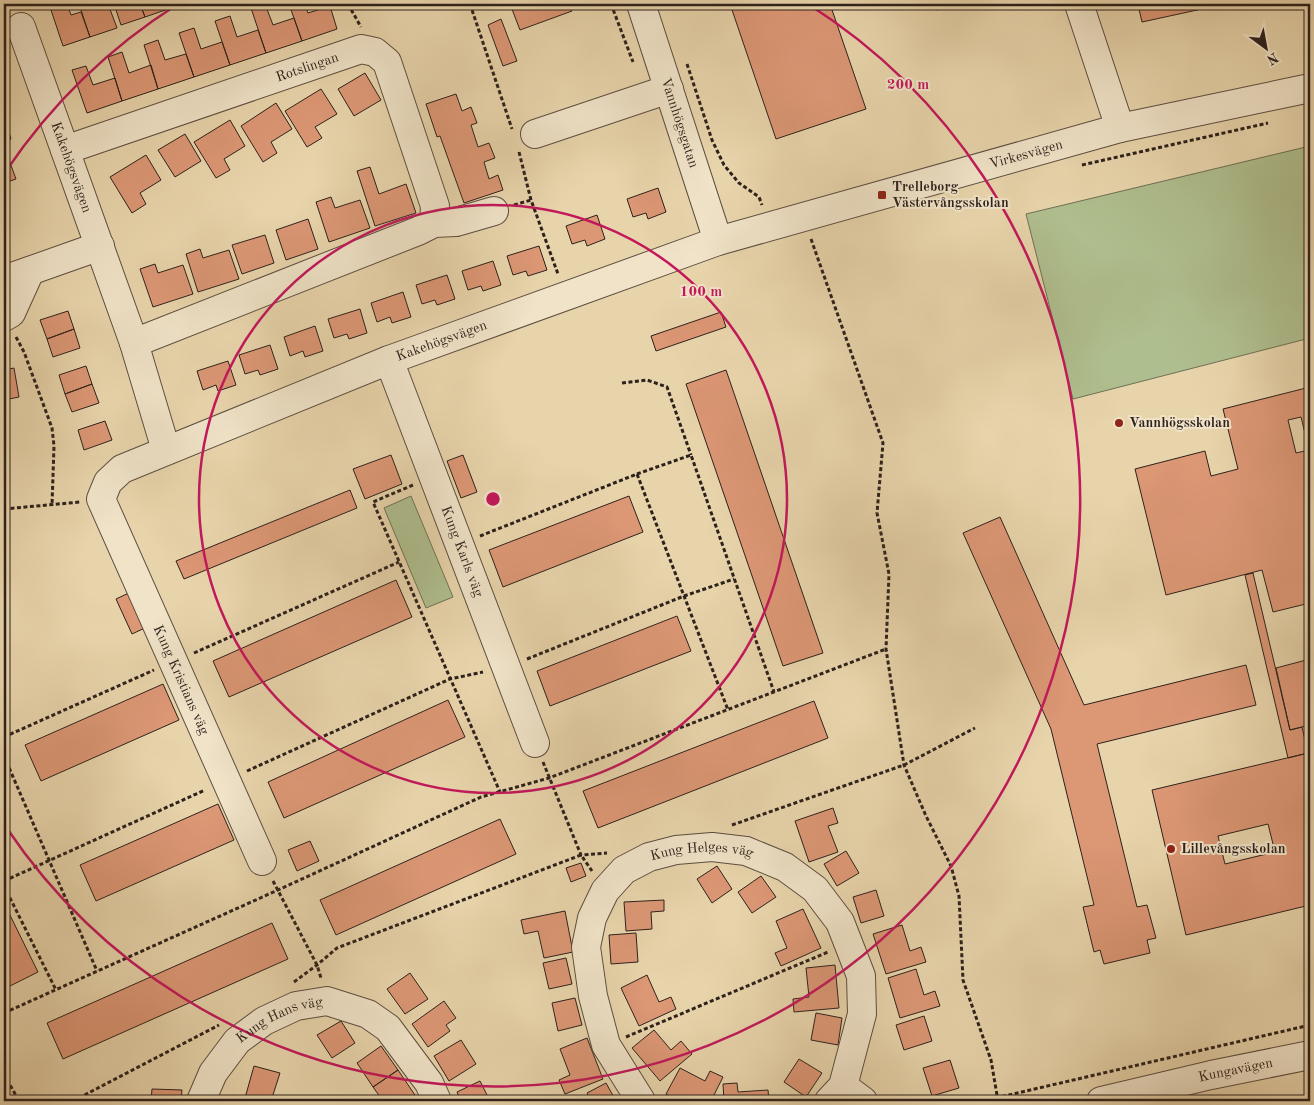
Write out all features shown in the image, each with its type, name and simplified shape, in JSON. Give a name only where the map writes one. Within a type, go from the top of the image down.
[{"type":"street","name":"Vannhögsgatan","points":[[641,4],[658,93],[718,241]]},
{"type":"street","points":[[1079,4],[1120,128]]},
{"type":"street","name":"Kakehögsvägen","points":[[21,27],[134,343],[166,450]]},
{"type":"street","name":"Rotslingan","points":[[65,150],[361,49],[375,52],[387,62],[435,206],[434,223]]},
{"type":"street","name":"Virkesvägen","points":[[718,241],[1120,128],[1310,88]]},
{"type":"street","points":[[522,138],[658,93]]},
{"type":"street","points":[[134,343],[434,223],[456,222],[494,211]]},
{"type":"street","name":"Kakehögsvägen","points":[[101,499],[108,482],[122,469],[166,450],[389,360],[718,241]]},
{"type":"street","points":[[4,287],[15,276],[100,246]]},
{"type":"street","points":[[4,317],[11,313],[30,272]]},
{"type":"street","name":"Kung Karls väg","points":[[389,360],[535,744]]},
{"type":"street","name":"Kung Kristians väg","points":[[101,499],[262,860]]},
{"type":"street","name":"Kung Helges väg","points":[[642,1101],[606,1045],[593,996],[586,947],[592,918],[605,891],[624,870],[650,857],[676,850],[712,847],[746,851],[785,867],[815,888],[840,922],[861,976],[862,1014],[845,1096]]},
{"type":"street","name":"Kung Hans väg","points":[[200,1101],[213,1073],[237,1041],[264,1021],[296,1006],[327,1001],[368,1014],[388,1028],[429,1083],[437,1101]]},
{"type":"street","name":"Kungavägen","points":[[1101,1101],[1211,1075],[1310,1055]]},
{"type":"path","points":[[470,4],[522,138],[531,200],[565,296]]},
{"type":"path","points":[[611,4],[658,93]]},
{"type":"path","points":[[685,58],[712,140],[724,165],[739,183],[759,197],[770,227]]},
{"type":"path","points":[[1074,167],[1272,122]]},
{"type":"path","points":[[4,218],[9,216]]},
{"type":"path","points":[[802,241],[820,236]]},
{"type":"path","points":[[811,239],[883,443],[877,513],[889,574],[886,649],[904,765],[926,816],[951,866],[959,896],[963,980],[991,1060],[997,1099]]},
{"type":"path","points":[[4,317],[24,352],[52,428],[54,446],[52,505]]},
{"type":"path","points":[[622,382],[647,380],[667,387],[774,692]]},
{"type":"path","points":[[459,544],[637,474],[691,455]]},
{"type":"path","points":[[637,474],[728,710]]},
{"type":"path","points":[[433,476],[374,502],[500,792]]},
{"type":"path","points":[[4,509],[101,499]]},
{"type":"path","points":[[4,737],[399,562]]},
{"type":"path","points":[[4,880],[450,679],[506,667],[684,596],[734,579]]},
{"type":"path","points":[[4,1013],[481,797],[549,778],[886,649]]},
{"type":"path","points":[[727,825],[736,824],[904,765],[975,728]]},
{"type":"path","points":[[535,744],[581,855],[605,891]]},
{"type":"path","points":[[4,756],[97,971]]},
{"type":"path","points":[[294,982],[336,948],[581,855],[604,854],[614,851]]},
{"type":"path","points":[[262,860],[317,965],[327,1001]]},
{"type":"path","points":[[4,886],[56,990]]},
{"type":"path","points":[[606,1045],[849,943]]},
{"type":"path","points":[[73,1101],[226,1022]]},
{"type":"path","points":[[983,1101],[1310,1025]]},
{"type":"path","points":[[4,1074],[19,1101]]},
{"type":"green space","points":[[1310,146],[1310,338],[1073,399],[1026,214]]},
{"type":"green space","points":[[411,496],[453,597],[426,608],[384,508]]},
{"type":"building","points":[[49,4],[67,4],[71,15],[81,12],[90,37],[63,46]]},
{"type":"building","points":[[79,4],[94,4],[95,7],[108,4],[117,28],[90,37]]},
{"type":"building","points":[[114,4],[140,4],[145,17],[121,25]]},
{"type":"building","points":[[140,4],[176,4],[177,6],[145,17]]},
{"type":"building","points":[[265,4],[273,25],[294,18],[302,41],[266,53],[251,8]]},
{"type":"building","points":[[289,4],[305,4],[308,13],[330,6],[337,29],[302,41]]},
{"type":"building","points":[[510,4],[569,4],[572,11],[520,30]]},
{"type":"building","points":[[730,4],[830,4],[866,109],[776,139]]},
{"type":"building","points":[[934,4],[955,4],[936,10]]},
{"type":"building","points":[[1210,4],[1211,7],[1142,22],[1138,5]]},
{"type":"building","points":[[230,16],[237,37],[258,30],[266,53],[230,65],[215,21]]},
{"type":"building","points":[[501,19],[517,61],[503,66],[488,25]]},
{"type":"building","points":[[194,28],[201,49],[222,42],[230,65],[194,77],[179,33]]},
{"type":"building","points":[[158,40],[165,60],[186,54],[194,77],[158,89],[144,45]]},
{"type":"building","points":[[122,52],[129,73],[151,65],[158,89],[122,101],[108,57]]},
{"type":"building","points":[[86,66],[93,85],[115,78],[122,101],[87,113],[72,70]]},
{"type":"building","points":[[365,73],[381,100],[354,116],[338,89]]},
{"type":"building","points":[[321,89],[337,114],[315,127],[322,138],[307,147],[285,111]]},
{"type":"building","points":[[456,94],[462,111],[471,107],[477,123],[471,125],[478,147],[489,143],[495,158],[484,162],[489,179],[498,175],[503,190],[464,203],[440,136],[437,137],[426,104]]},
{"type":"building","points":[[276,103],[292,129],[271,142],[277,153],[263,162],[241,126]]},
{"type":"building","points":[[230,120],[245,146],[224,159],[230,170],[216,178],[194,142]]},
{"type":"building","points":[[4,121],[11,139],[4,141]]},
{"type":"building","points":[[185,134],[201,161],[175,177],[158,150]]},
{"type":"building","points":[[146,155],[161,180],[140,193],[146,204],[132,213],[110,177]]},
{"type":"building","points":[[9,160],[16,179],[4,183],[4,162]]},
{"type":"building","points":[[370,167],[379,194],[406,184],[416,213],[375,226],[357,171]]},
{"type":"building","points":[[658,188],[666,212],[648,219],[646,213],[633,217],[627,199]]},
{"type":"building","points":[[331,197],[335,208],[360,200],[370,228],[329,242],[316,202]]},
{"type":"building","points":[[597,215],[605,239],[587,246],[585,240],[572,244],[566,226]]},
{"type":"building","points":[[308,219],[318,249],[286,260],[276,230]]},
{"type":"building","points":[[265,235],[274,263],[242,274],[232,245]]},
{"type":"building","points":[[539,246],[547,270],[528,276],[526,271],[513,275],[507,256]]},
{"type":"building","points":[[200,249],[203,258],[229,250],[239,279],[198,292],[186,254]]},
{"type":"building","points":[[493,261],[501,285],[483,291],[481,286],[468,290],[462,271]]},
{"type":"building","points":[[155,264],[158,273],[183,265],[193,294],[153,307],[140,269]]},
{"type":"building","points":[[447,275],[455,299],[437,305],[435,300],[422,304],[416,285]]},
{"type":"building","points":[[403,292],[411,317],[392,323],[390,317],[377,322],[371,303]]},
{"type":"building","points":[[360,309],[367,333],[349,339],[347,334],[334,338],[328,319]]},
{"type":"building","points":[[68,311],[74,329],[47,339],[40,320]]},
{"type":"building","points":[[721,312],[726,327],[656,351],[651,336]]},
{"type":"building","points":[[315,326],[323,351],[305,357],[303,351],[290,356],[284,337]]},
{"type":"building","points":[[74,329],[80,348],[53,357],[47,339]]},
{"type":"building","points":[[270,345],[278,369],[260,375],[258,370],[245,374],[239,355]]},
{"type":"building","points":[[228,361],[236,385],[218,391],[216,385],[203,390],[197,371]]},
{"type":"building","points":[[86,366],[92,384],[65,394],[59,375]]},
{"type":"building","points":[[14,368],[19,397],[4,400],[4,370]]},
{"type":"building","points":[[726,370],[823,653],[783,666],[686,384]]},
{"type":"building","points":[[92,384],[99,403],[72,412],[65,394]]},
{"type":"building","points":[[1310,387],[1310,603],[1273,612],[1262,570],[1166,595],[1135,469],[1205,451],[1211,476],[1238,469],[1223,409]],"holes":[[[1301,417],[1309,450],[1296,453],[1288,420]]]},
{"type":"building","points":[[105,421],[112,440],[84,450],[78,430]]},
{"type":"building","points":[[391,455],[402,484],[365,499],[353,469]]},
{"type":"building","points":[[463,455],[477,492],[461,498],[447,461]]},
{"type":"building","points":[[350,490],[357,508],[184,579],[176,561]]},
{"type":"building","points":[[629,496],[643,532],[503,587],[489,550]]},
{"type":"building","points":[[1000,517],[1084,705],[1246,665],[1256,705],[1097,744],[1137,907],[1147,905],[1156,938],[1147,940],[1150,953],[1104,964],[1100,950],[1094,952],[1083,907],[1094,905],[1051,729],[963,533]]},
{"type":"building","points":[[1253,573],[1290,730],[1302,727],[1308,753],[1288,758],[1245,575]]},
{"type":"building","points":[[396,580],[412,617],[229,697],[213,661]]},
{"type":"building","points":[[131,592],[147,627],[132,634],[116,599]]},
{"type":"building","points":[[677,616],[691,651],[550,706],[537,671]]},
{"type":"building","points":[[1310,659],[1310,725],[1290,730],[1276,668]]},
{"type":"building","points":[[163,684],[179,720],[41,781],[25,745]]},
{"type":"building","points":[[448,700],[465,737],[284,818],[268,782]]},
{"type":"building","points":[[814,701],[828,738],[598,828],[583,791]]},
{"type":"building","points":[[1310,753],[1310,905],[1186,935],[1152,790]],"holes":[[[1268,824],[1275,852],[1225,864],[1218,836]]]},
{"type":"building","points":[[218,804],[234,840],[96,901],[80,865]]},
{"type":"building","points":[[833,808],[838,823],[828,826],[838,852],[809,862],[795,821]]},
{"type":"building","points":[[500,819],[516,854],[336,935],[320,900]]},
{"type":"building","points":[[310,841],[319,861],[297,871],[288,850]]},
{"type":"building","points":[[846,851],[859,873],[837,886],[824,864]]},
{"type":"building","points":[[581,863],[586,876],[571,882],[566,868]]},
{"type":"building","points":[[717,866],[732,889],[712,903],[697,879]]},
{"type":"building","points":[[761,876],[776,897],[752,913],[738,892]]},
{"type":"building","points":[[876,890],[884,916],[861,923],[853,897]]},
{"type":"building","points":[[664,900],[664,911],[651,912],[652,929],[626,931],[624,902]]},
{"type":"building","points":[[4,903],[38,972],[4,989]]},
{"type":"building","points":[[803,909],[821,948],[781,966],[775,953],[787,948],[776,921]]},
{"type":"building","points":[[565,911],[573,952],[544,958],[538,931],[524,934],[521,920]]},
{"type":"building","points":[[272,923],[288,959],[63,1059],[47,1023]]},
{"type":"building","points":[[902,925],[910,951],[921,947],[926,962],[886,974],[873,934]]},
{"type":"building","points":[[636,933],[638,962],[611,964],[609,935]]},
{"type":"building","points":[[566,958],[572,984],[549,989],[543,963]]},
{"type":"building","points":[[835,965],[839,1008],[794,1012],[793,999],[809,997],[806,968]]},
{"type":"building","points":[[916,969],[924,995],[935,991],[940,1006],[900,1018],[888,978]]},
{"type":"building","points":[[410,973],[428,999],[405,1014],[387,989]]},
{"type":"building","points":[[647,975],[659,1002],[671,997],[676,1009],[639,1026],[621,988]]},
{"type":"building","points":[[575,998],[582,1025],[558,1031],[552,1003]]},
{"type":"building","points":[[444,1001],[456,1018],[446,1025],[450,1031],[428,1047],[412,1024]]},
{"type":"building","points":[[816,1013],[842,1018],[838,1045],[811,1040]]},
{"type":"building","points":[[924,1016],[932,1041],[904,1050],[896,1025]]},
{"type":"building","points":[[341,1021],[355,1043],[332,1058],[317,1035]]},
{"type":"building","points":[[654,1030],[671,1050],[681,1041],[692,1054],[660,1081],[632,1048]]},
{"type":"building","points":[[587,1038],[603,1079],[565,1094],[559,1080],[570,1075],[560,1049]]},
{"type":"building","points":[[461,1040],[476,1064],[449,1081],[434,1056]]},
{"type":"building","points":[[381,1046],[398,1070],[373,1087],[357,1063]]},
{"type":"building","points":[[799,1059],[822,1073],[806,1097],[784,1082]]},
{"type":"building","points":[[950,1060],[959,1088],[932,1096],[923,1068]]},
{"type":"building","points":[[254,1066],[280,1073],[271,1101],[256,1101],[245,1098]]},
{"type":"building","points":[[680,1068],[705,1081],[710,1071],[723,1077],[711,1101],[680,1101],[666,1094]]},
{"type":"building","points":[[398,1070],[419,1101],[383,1101],[373,1087]]},
{"type":"building","points":[[480,1081],[490,1101],[461,1101],[457,1092]]},
{"type":"building","points":[[606,1083],[616,1101],[591,1101],[587,1093]]},
{"type":"building","points":[[737,1083],[738,1092],[768,1090],[769,1101],[724,1101],[723,1084]]},
{"type":"building","points":[[152,1089],[182,1090],[181,1101],[151,1101]]},
{"type":"place","name":"Trelleborg Västervångsskolan","points":[[882,195]]},
{"type":"place","name":"Vannhögsskolan","points":[[1119,423]]},
{"type":"place","name":"Lillevångsskolan","points":[[1171,849]]}]
